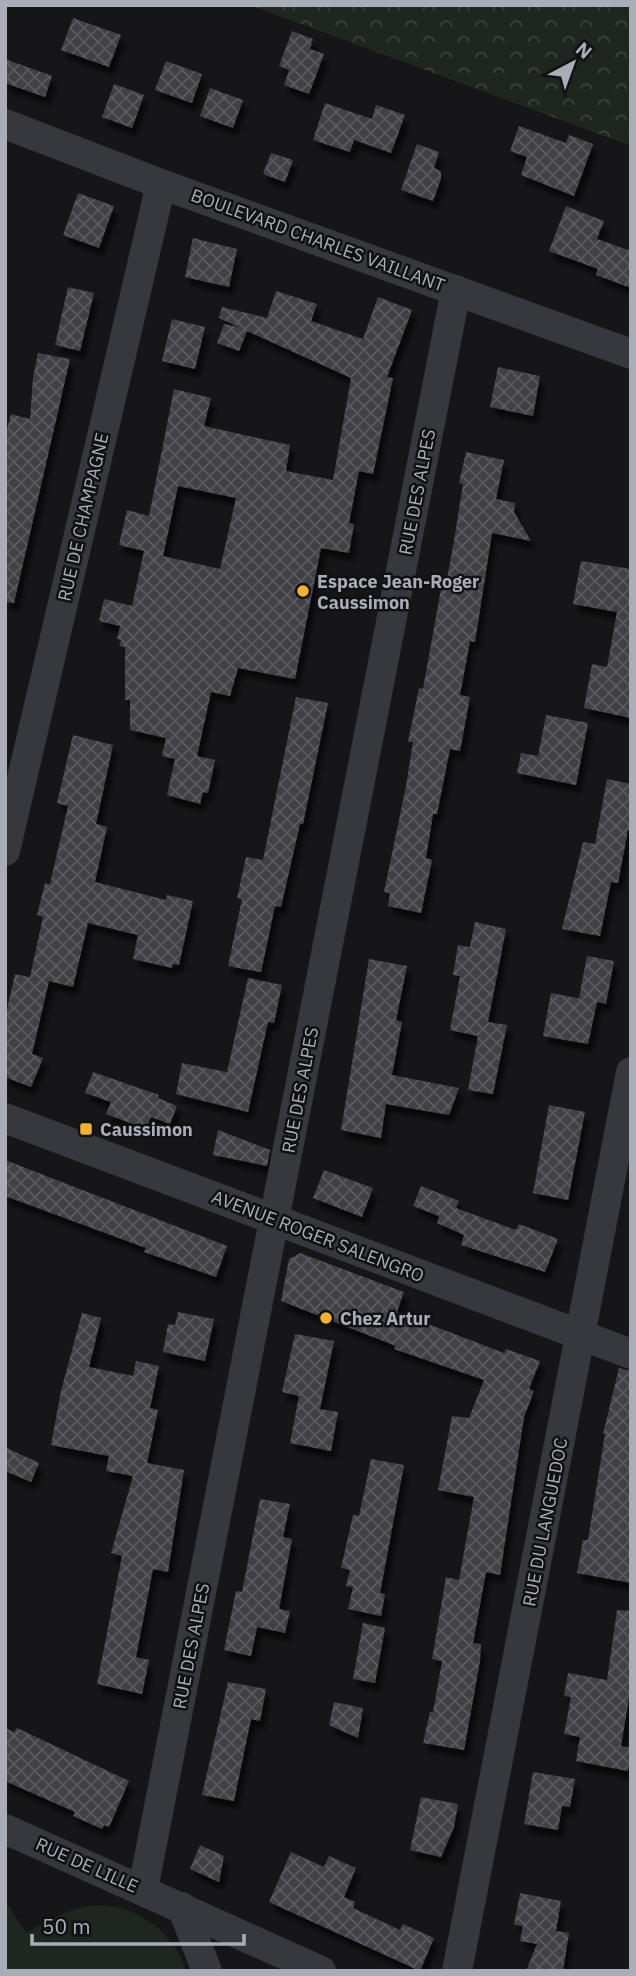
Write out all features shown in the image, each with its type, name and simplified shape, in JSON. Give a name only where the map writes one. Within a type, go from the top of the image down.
[{"type":"street","name":"BOULEVARD CHARLES VAILLANT","points":[[5,124],[161,184],[631,354]]},
{"type":"street","name":"RUE DE CHAMPAGNE","points":[[5,851],[161,184]]},
{"type":"street","name":"RUE DES ALPES","points":[[143,1889],[456,290]]},
{"type":"street","name":"RUE DU LANGUEDOC","points":[[457,1971],[631,1072]]},
{"type":"street","name":"AVENUE ROGER SALENGRO","points":[[5,1118],[631,1354]]},
{"type":"street","name":"RUE DE LILLE","points":[[5,1829],[321,1971]]},
{"type":"street","points":[[182,1908],[207,1971]]},
{"type":"green space","points":[[249,5],[631,5],[631,146]]},
{"type":"green space","points":[[5,1900],[26,1933],[73,1910],[90,1906],[121,1908],[150,1922],[162,1932],[172,1943],[186,1971],[5,1971]]},
{"type":"building","points":[[73,18],[121,35],[109,67],[61,50]]},
{"type":"building","points":[[292,31],[313,39],[310,49],[324,54],[309,94],[284,85],[289,70],[279,66]]},
{"type":"building","points":[[5,59],[52,76],[45,97],[5,83]]},
{"type":"building","points":[[166,61],[202,74],[192,103],[155,90]]},
{"type":"building","points":[[114,84],[144,95],[132,128],[102,117]]},
{"type":"building","points":[[210,88],[243,100],[233,128],[200,116]]},
{"type":"building","points":[[325,103],[372,119],[376,105],[405,115],[391,153],[354,140],[350,152],[313,140]]},
{"type":"building","points":[[519,126],[566,143],[569,135],[593,144],[574,196],[521,175],[527,157],[510,151]]},
{"type":"building","points":[[417,144],[439,152],[434,168],[441,171],[441,179],[433,201],[401,190]]},
{"type":"building","points":[[271,153],[293,160],[285,182],[263,174]]},
{"type":"building","points":[[78,193],[114,206],[99,248],[63,235]]},
{"type":"building","points":[[566,206],[604,221],[597,239],[631,251],[631,288],[596,275],[598,269],[549,251]]},
{"type":"building","points":[[193,238],[237,249],[229,287],[185,277]]},
{"type":"building","points":[[68,287],[94,293],[80,351],[55,345]]},
{"type":"building","points":[[276,291],[317,304],[311,321],[363,339],[378,297],[412,310],[387,377],[393,378],[373,474],[359,471],[349,523],[354,524],[349,553],[321,548],[295,679],[238,668],[230,696],[211,692],[197,756],[215,760],[208,793],[203,792],[200,804],[167,795],[175,759],[162,756],[166,738],[130,730],[130,700],[125,700],[125,647],[119,646],[121,640],[117,639],[120,626],[99,621],[104,599],[132,606],[144,551],[119,545],[127,510],[149,516],[174,389],[211,398],[204,426],[290,445],[286,471],[333,480],[351,378],[247,331],[239,351],[217,343],[224,324],[239,327],[219,318],[222,307],[267,318]],"holes":[[[178,486],[236,498],[220,569],[163,556]]]},
{"type":"building","points":[[172,319],[205,327],[195,369],[162,361]]},
{"type":"building","points":[[38,353],[70,359],[14,603],[5,602],[5,437],[11,414],[30,419]]},
{"type":"building","points":[[498,367],[540,376],[533,416],[490,407]]},
{"type":"building","points":[[466,452],[504,460],[496,499],[515,503],[514,512],[531,541],[492,533],[475,642],[470,641],[460,695],[470,697],[460,751],[450,749],[437,814],[433,814],[426,858],[432,860],[421,913],[388,906],[390,893],[384,892],[413,742],[408,742],[419,688],[423,689],[442,583],[446,584],[463,484],[459,483]]},
{"type":"building","points":[[581,561],[631,569],[631,718],[584,708],[592,664],[607,667],[617,612],[573,604]]},
{"type":"building","points":[[296,697],[328,703],[303,824],[300,824],[281,907],[275,906],[261,972],[228,966],[242,899],[237,898],[246,857],[263,860]]},
{"type":"building","points":[[546,715],[588,723],[576,785],[517,773],[521,753],[538,756]]},
{"type":"building","points":[[73,735],[113,745],[96,824],[107,827],[95,882],[166,900],[167,895],[193,901],[179,965],[173,964],[172,968],[133,959],[138,935],[88,923],[73,987],[49,981],[32,1054],[43,1058],[31,1087],[5,1077],[5,1018],[15,974],[43,980],[30,977],[43,917],[37,915],[45,883],[50,884],[68,806],[57,803]]},
{"type":"building","points":[[607,779],[631,784],[631,831],[628,830],[618,883],[611,882],[600,936],[562,929],[583,842],[595,844]]},
{"type":"building","points":[[475,922],[506,929],[488,1022],[507,1025],[493,1094],[468,1090],[478,1036],[450,1030],[460,976],[453,975],[458,945],[470,947]]},
{"type":"building","points":[[587,956],[614,961],[606,1004],[579,998]]},
{"type":"building","points":[[369,959],[407,966],[396,1020],[402,1022],[392,1075],[459,1088],[449,1115],[386,1104],[381,1138],[341,1130]]},
{"type":"building","points":[[248,978],[282,985],[274,1023],[268,1022],[248,1112],[176,1094],[182,1063],[227,1072]]},
{"type":"building","points":[[551,993],[597,1002],[588,1044],[543,1036]]},
{"type":"building","points":[[93,1072],[159,1095],[158,1098],[177,1106],[170,1124],[151,1117],[146,1129],[106,1114],[111,1102],[85,1093]]},
{"type":"building","points":[[549,1105],[585,1112],[568,1200],[533,1193]]},
{"type":"building","points":[[218,1130],[270,1150],[267,1166],[213,1155]]},
{"type":"building","points":[[5,1160],[227,1246],[216,1277],[144,1252],[146,1248],[5,1196]]},
{"type":"building","points":[[324,1170],[373,1188],[362,1217],[313,1198]]},
{"type":"building","points":[[421,1186],[459,1201],[456,1208],[516,1230],[519,1224],[558,1239],[545,1272],[461,1245],[464,1235],[437,1223],[439,1216],[413,1206]]},
{"type":"building","points":[[300,1253],[404,1292],[397,1312],[504,1353],[506,1349],[540,1361],[529,1389],[534,1391],[524,1417],[500,1575],[486,1572],[473,1643],[481,1644],[480,1661],[464,1750],[423,1743],[430,1712],[433,1712],[442,1661],[432,1659],[446,1577],[459,1580],[474,1497],[438,1490],[452,1416],[469,1418],[484,1380],[394,1349],[396,1346],[281,1301],[289,1259]]},
{"type":"building","points":[[178,1312],[214,1319],[205,1361],[163,1352],[168,1324],[175,1325]]},
{"type":"building","points":[[82,1313],[101,1318],[89,1367],[133,1376],[136,1361],[159,1366],[150,1408],[158,1410],[147,1463],[184,1470],[168,1572],[153,1569],[136,1657],[149,1660],[142,1694],[97,1684],[122,1556],[111,1553],[133,1476],[106,1471],[109,1456],[51,1445],[61,1391]]},
{"type":"building","points":[[295,1334],[334,1341],[320,1409],[338,1412],[331,1451],[290,1443],[299,1396],[282,1392]]},
{"type":"building","points":[[619,1368],[631,1371],[631,1583],[577,1573],[583,1540],[588,1540],[603,1434]]},
{"type":"building","points":[[5,1447],[39,1463],[31,1482],[5,1471]]},
{"type":"building","points":[[371,1459],[404,1465],[380,1593],[385,1594],[381,1616],[348,1609],[353,1587],[346,1586],[350,1570],[341,1568],[353,1515],[359,1516]]},
{"type":"building","points":[[260,1499],[290,1504],[283,1537],[292,1539],[279,1609],[290,1611],[285,1633],[257,1627],[251,1656],[224,1650],[236,1591],[242,1592]]},
{"type":"building","points":[[617,1610],[631,1611],[631,1686],[621,1746],[631,1748],[628,1771],[576,1761],[580,1737],[564,1734],[571,1697],[564,1696],[568,1673],[607,1680]]},
{"type":"building","points":[[363,1623],[385,1628],[375,1683],[353,1679]]},
{"type":"building","points":[[228,1682],[266,1689],[260,1721],[251,1719],[234,1801],[202,1795]]},
{"type":"building","points":[[334,1702],[363,1708],[358,1738],[329,1725]]},
{"type":"building","points":[[5,1728],[14,1732],[17,1728],[129,1781],[109,1827],[104,1825],[102,1829],[73,1816],[75,1812],[5,1781]]},
{"type":"building","points":[[533,1772],[575,1779],[570,1807],[562,1806],[558,1830],[524,1824]]},
{"type":"building","points":[[421,1797],[458,1804],[454,1827],[441,1857],[410,1850]]},
{"type":"building","points":[[200,1845],[224,1856],[219,1882],[190,1869]]},
{"type":"building","points":[[291,1852],[324,1867],[329,1856],[356,1868],[344,1897],[355,1902],[353,1908],[400,1930],[403,1924],[434,1938],[420,1971],[269,1902]]},
{"type":"building","points":[[520,1893],[561,1901],[556,1931],[569,1933],[563,1971],[526,1971],[537,1944],[520,1941],[523,1926],[514,1925]]},
{"type":"place","name":"Espace Jean-Roger Caussimon","points":[[303,591]]},
{"type":"place","name":"Caussimon","points":[[86,1129]]},
{"type":"place","name":"Chez Artur","points":[[326,1318]]}]
